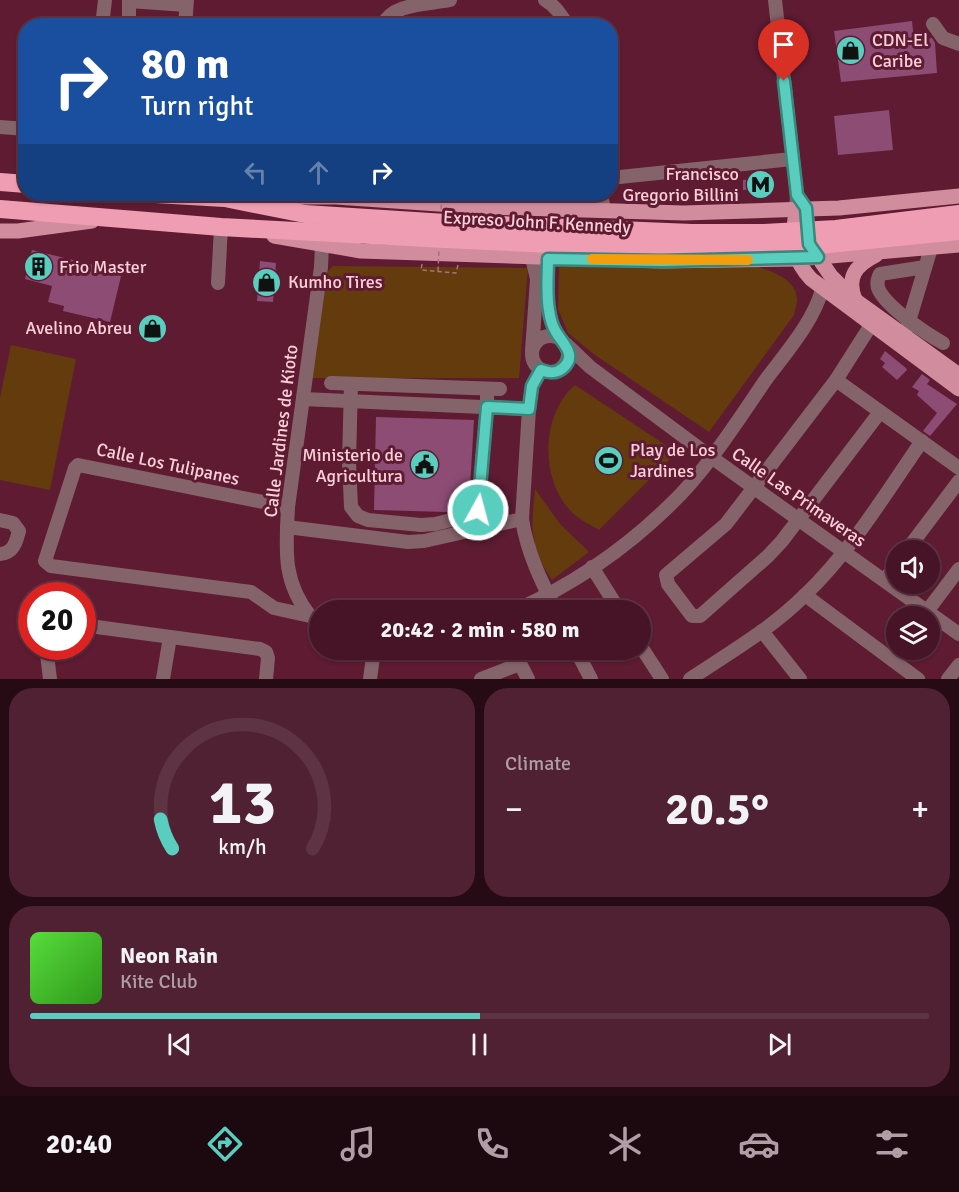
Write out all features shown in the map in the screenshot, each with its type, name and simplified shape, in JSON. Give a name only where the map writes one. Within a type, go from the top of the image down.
[{"type":"highway","points":[[0,182],[18,183]]},
{"type":"highway","name":"Expreso John F. Kennedy","points":[[240,201],[305,214],[594,246],[789,248],[959,231]]},
{"type":"highway","points":[[0,209],[24,212]]},
{"type":"highway","points":[[0,218],[24,212]]},
{"type":"highway","name":"Expreso John F. Kennedy","points":[[24,212],[221,227],[681,233],[764,233],[836,229],[959,214]]},
{"type":"main road","points":[[418,201],[493,208],[684,213],[755,211],[800,204],[839,208],[959,196]]},
{"type":"main road","points":[[800,204],[809,244],[831,276],[855,300],[907,328],[959,375]]},
{"type":"main road","points":[[800,204],[792,243],[796,259],[817,284]]},
{"type":"main road","points":[[839,208],[826,222],[826,234],[833,247],[844,255]]},
{"type":"main road","points":[[755,211],[777,222],[783,234],[778,251],[766,260]]},
{"type":"main road","points":[[0,231],[18,231],[113,219]]},
{"type":"main road","points":[[221,227],[361,251],[548,259],[796,259],[959,245]]},
{"type":"main road","points":[[855,300],[851,291],[851,283],[857,269],[868,259],[884,252]]},
{"type":"main road","points":[[766,260],[817,284],[959,389]]},
{"type":"street","points":[[103,18],[105,0]]},
{"type":"street","points":[[129,18],[129,0],[187,3],[186,18]]},
{"type":"street","points":[[387,18],[398,9],[450,0]]},
{"type":"street","points":[[545,0],[563,18]]},
{"type":"street","points":[[775,0],[792,159],[800,204]]},
{"type":"street","points":[[933,24],[943,38],[959,44]]},
{"type":"street","points":[[0,127],[18,128]]},
{"type":"street","points":[[618,177],[792,159]]},
{"type":"street","points":[[602,201],[604,210]]},
{"type":"street","points":[[218,283],[221,227]]},
{"type":"street","name":"Calle Jardines de Kioto","points":[[309,611],[293,591],[286,559],[287,527],[322,245]]},
{"type":"street","points":[[907,328],[931,248]]},
{"type":"street","points":[[532,258],[537,279],[532,352],[534,363],[541,370],[552,373],[562,369],[590,367]]},
{"type":"street","name":"Calle Las Primaveras","points":[[548,259],[548,307],[555,331],[590,367],[797,519],[922,606]]},
{"type":"street","points":[[925,267],[880,274],[877,280],[880,293],[907,328],[943,343]]},
{"type":"street","points":[[539,600],[628,542],[671,504],[711,457],[814,312],[819,303],[817,284]]},
{"type":"street","points":[[871,325],[836,380],[726,524],[666,576],[668,584],[692,616],[700,616],[782,541],[880,412]]},
{"type":"street","points":[[532,352],[543,337],[549,336],[564,341],[568,349],[568,360],[562,369]]},
{"type":"street","points":[[541,370],[532,386],[529,409],[522,519],[525,538],[534,565],[550,600]]},
{"type":"street","points":[[836,380],[959,468]]},
{"type":"street","points":[[331,383],[493,389],[487,407],[478,510],[472,515],[435,524],[406,524],[368,520],[358,516],[351,507],[351,384]]},
{"type":"street","points":[[303,399],[529,409]]},
{"type":"street","points":[[690,679],[762,631],[805,595],[844,550],[922,441]]},
{"type":"street","name":"Calle Los Tulipanes","points":[[288,507],[78,465],[75,468],[45,561],[51,566],[251,592],[274,608],[309,617]]},
{"type":"street","points":[[915,540],[959,482]]},
{"type":"street","points":[[287,527],[408,542],[424,541],[522,519]]},
{"type":"street","points":[[0,520],[13,523],[19,531],[14,547],[9,552],[0,554]]},
{"type":"street","points":[[592,567],[613,600]]},
{"type":"street","points":[[931,606],[959,569]]},
{"type":"street","points":[[805,595],[918,679]]},
{"type":"street","name":"Calle Las Primaveras","points":[[940,619],[959,634]]},
{"type":"street","points":[[96,627],[260,649],[266,652],[268,658],[266,679]]},
{"type":"street","points":[[762,631],[800,679]]},
{"type":"street","points":[[163,679],[170,637]]},
{"type":"street","points":[[48,660],[50,679]]},
{"type":"street","points":[[370,679],[373,660]]},
{"type":"street","points":[[518,660],[528,679]]},
{"type":"street","points":[[581,660],[591,679]]},
{"type":"street","points":[[650,660],[662,679]]},
{"type":"street","points":[[481,679],[520,664]]},
{"type":"street","points":[[948,679],[959,665]]},
{"type":"path","points":[[421,270],[456,273]]},
{"type":"shaded area","points":[[333,266],[528,268],[519,378],[309,378],[324,275]]},
{"type":"shaded area","points":[[559,267],[758,267],[777,274],[789,282],[796,293],[797,304],[794,315],[709,432],[595,355],[568,333],[558,309]]},
{"type":"shaded area","points":[[11,345],[76,359],[50,490],[0,480],[0,398]]},
{"type":"shaded area","name":"Play de Los Jardines","points":[[575,385],[673,450],[672,457],[599,530],[575,515],[563,502],[550,468],[548,450],[555,414],[563,398]]},
{"type":"shaded area","points":[[535,489],[560,524],[589,552],[552,580],[539,557],[533,537]]},
{"type":"building","points":[[912,21],[914,41],[932,38],[935,43],[937,73],[841,82],[834,31]]},
{"type":"building","points":[[889,110],[893,150],[838,155],[834,116]]},
{"type":"building","name":"Francisco Gregorio Billini","points":[[772,178],[772,188],[743,190],[743,180]]},
{"type":"building","points":[[32,250],[122,272],[110,322],[63,311],[64,306],[48,302],[52,286],[25,279]]},
{"type":"building","name":"Kumho Tires","points":[[260,261],[276,263],[273,302],[257,301]]},
{"type":"building","points":[[885,351],[907,370],[897,380],[882,367],[885,363],[880,359]]},
{"type":"building","points":[[922,374],[930,380],[927,384],[957,404],[930,436],[923,431],[937,413],[917,395],[919,391],[912,387]]},
{"type":"building","name":"Ministerio de Agricultura","points":[[376,417],[474,420],[469,505],[447,512],[374,510]]},
{"type":"slow traffic","points":[[592,259],[748,260]]},
{"type":"place","name":"CDN-El Caribe","points":[[851,50]]},
{"type":"place","name":"Francisco Gregorio Billini","points":[[760,184]]},
{"type":"place","name":"Frio Master","points":[[38,267]]},
{"type":"place","name":"Kumho Tires","points":[[267,282]]},
{"type":"place","name":"Avelino Abreu","points":[[153,328]]},
{"type":"place","name":"Play de Los Jardines","points":[[609,460]]},
{"type":"place","name":"Ministerio de Agricultura","points":[[424,465]]},
{"type":"route","points":[[478,510],[487,407],[529,409],[532,386],[541,370],[552,373],[562,369],[568,360],[568,349],[555,331],[548,307],[548,259],[662,261],[818,257],[809,244],[806,208],[797,195],[784,81]]}]
